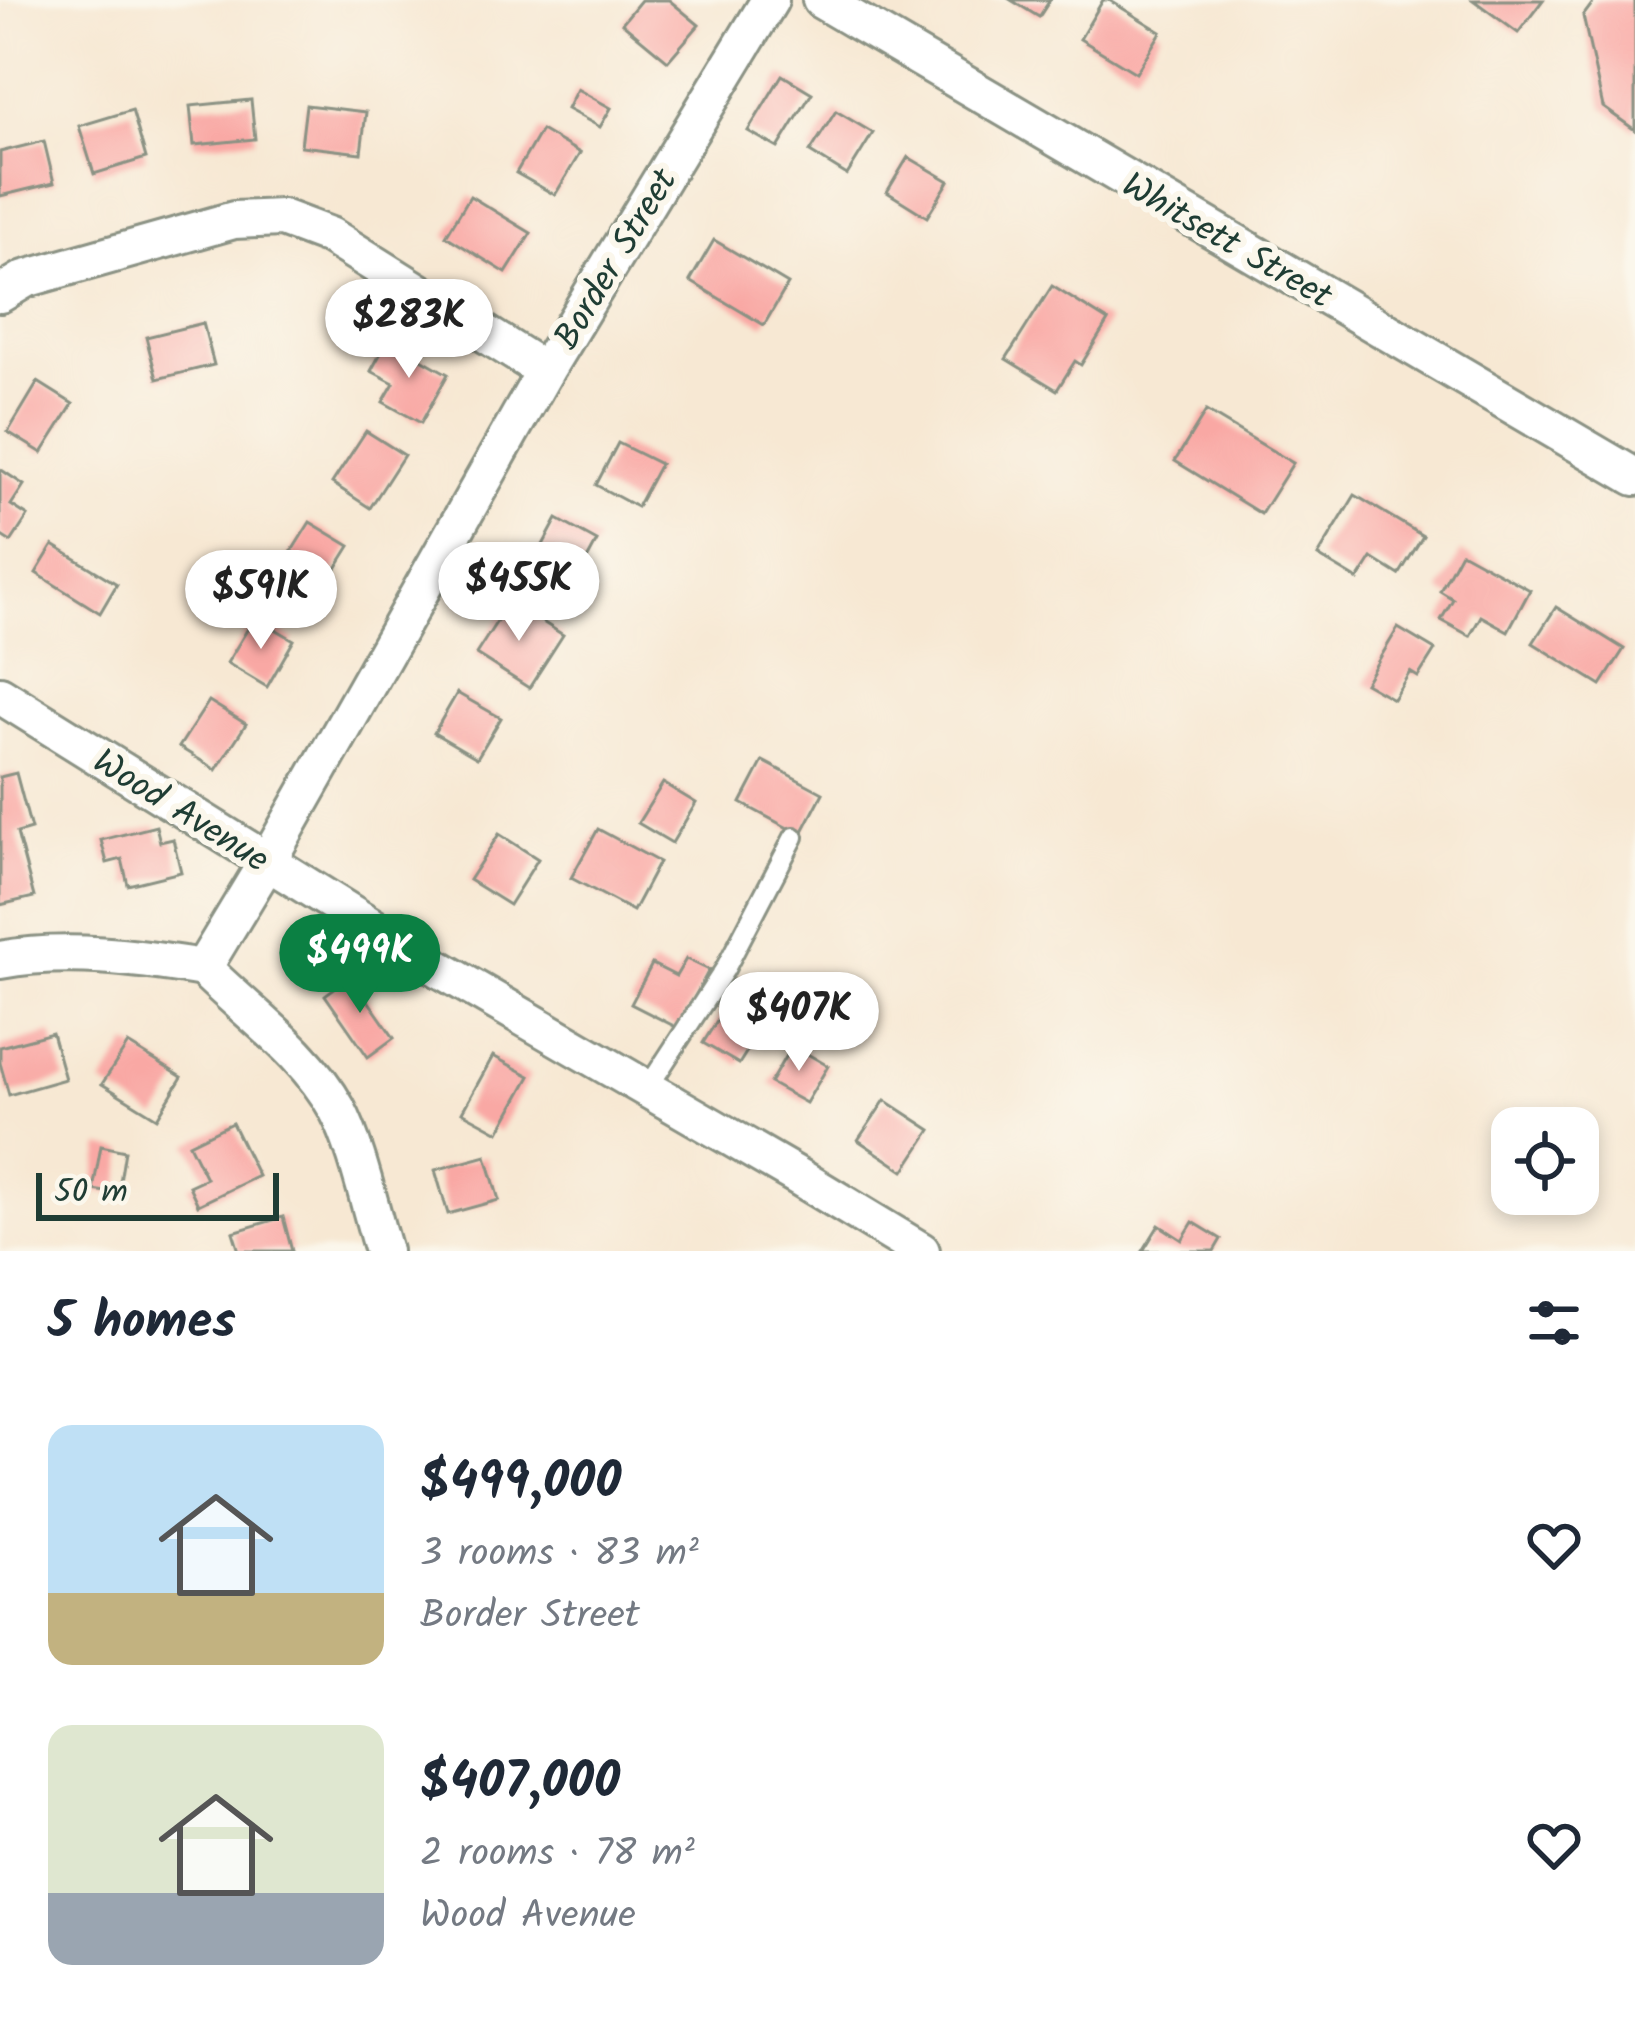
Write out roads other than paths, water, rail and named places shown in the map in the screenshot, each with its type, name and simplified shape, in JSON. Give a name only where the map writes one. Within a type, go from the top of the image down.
[{"type":"street","name":"Border Street","points":[[203,968],[545,370],[770,0]]},
{"type":"street","name":"Whitsett Street","points":[[821,0],[1635,477]]},
{"type":"street","points":[[0,294],[26,279],[234,220],[282,218],[330,236],[545,370]]},
{"type":"street","name":"Wood Avenue","points":[[0,695],[440,969],[921,1251]]},
{"type":"street","points":[[0,960],[61,954],[143,958],[203,968],[285,1042],[337,1110],[382,1251]]},
{"type":"lane","points":[[647,1089],[725,969],[794,837]]}]
